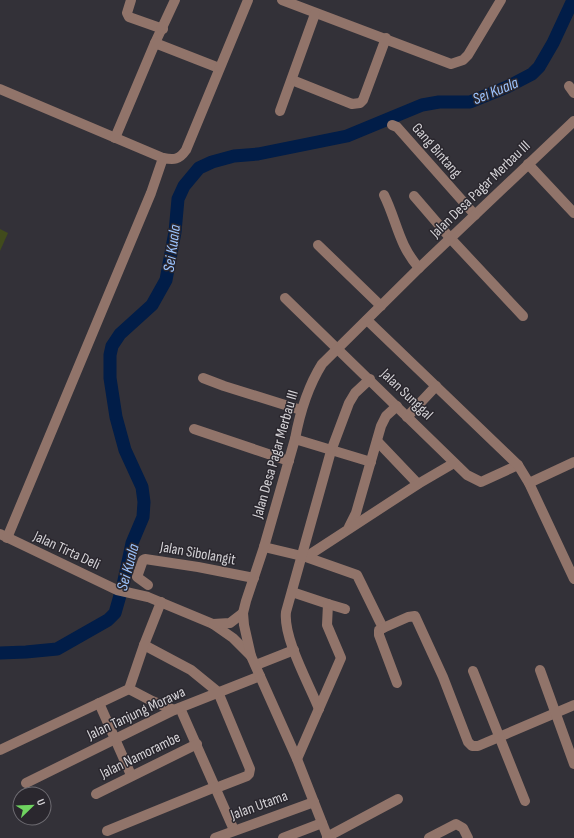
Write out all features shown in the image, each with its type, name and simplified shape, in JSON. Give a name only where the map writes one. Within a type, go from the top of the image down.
[{"type":"street","points":[[131,0],[127,13],[128,17],[163,29]]},
{"type":"street","points":[[115,138],[175,0]]},
{"type":"street","points":[[0,89],[163,158],[175,160],[181,157],[186,150],[248,0]]},
{"type":"street","points":[[282,0],[315,14],[386,38],[451,64],[456,63],[468,56],[501,0]]},
{"type":"street","points":[[280,111],[315,14]]},
{"type":"street","points":[[292,80],[352,104],[360,103],[386,38]]},
{"type":"street","points":[[155,43],[219,68]]},
{"type":"street","name":"Jalan Desa Pagar Merbau III","points":[[327,837],[297,759],[256,665],[250,656],[244,613],[289,461],[301,410],[313,379],[322,364],[337,348],[574,121]]},
{"type":"street","name":"Gang Bintang","points":[[392,125],[397,127],[475,216]]},
{"type":"street","points":[[3,536],[148,201],[163,158]]},
{"type":"street","points":[[528,164],[574,213]]},
{"type":"street","points":[[384,195],[396,229],[409,256],[419,268]]},
{"type":"street","points":[[414,196],[451,239],[523,316]]},
{"type":"street","points":[[318,245],[381,306]]},
{"type":"street","name":"Jalan Sunggal","points":[[285,298],[467,475],[482,482],[518,465]]},
{"type":"street","points":[[367,320],[518,465],[529,483],[574,579]]},
{"type":"street","points":[[204,378],[224,386],[301,410]]},
{"type":"street","points":[[319,709],[294,650],[286,616],[292,592],[304,557],[330,451],[349,403],[370,379]]},
{"type":"street","points":[[407,416],[436,386]]},
{"type":"street","points":[[349,527],[356,513],[383,421],[397,406]]},
{"type":"street","points":[[194,429],[289,461]]},
{"type":"street","points":[[295,439],[330,451],[371,462]]},
{"type":"street","points":[[377,441],[418,484]]},
{"type":"street","points":[[529,483],[574,462]]},
{"type":"street","points":[[304,557],[418,484],[454,464]]},
{"type":"street","name":"Jalan Tirta Deli","points":[[3,536],[117,590],[138,594],[161,602],[212,624],[233,638],[250,656]]},
{"type":"street","points":[[264,547],[304,557],[357,575],[383,628]]},
{"type":"street","name":"Jalan Sibolangit","points":[[138,594],[146,583],[138,577],[143,560],[145,559],[198,567],[254,578]]},
{"type":"street","points":[[292,592],[345,609]]},
{"type":"street","points":[[0,750],[129,689],[161,602]]},
{"type":"street","points":[[297,759],[340,662],[339,654],[327,625],[328,604]]},
{"type":"street","name":"Jalan Tirta Deli","points":[[212,624],[230,623],[244,613]]},
{"type":"street","points":[[397,683],[379,635],[379,630],[408,617],[415,616],[442,677],[468,742],[472,746],[478,746],[498,736],[574,705]]},
{"type":"street","points":[[107,831],[246,776],[249,774],[250,769],[218,692],[191,670],[144,645]]},
{"type":"street","points":[[256,665],[294,650]]},
{"type":"street","points":[[540,670],[574,764]]},
{"type":"street","points":[[473,671],[525,802]]},
{"type":"street","name":"Jalan Tanjung Morawa","points":[[26,783],[177,709],[260,676]]},
{"type":"street","points":[[129,689],[152,701],[177,709],[197,744],[234,830]]},
{"type":"street","points":[[100,703],[131,775]]},
{"type":"street","name":"Jalan Namorambe","points":[[96,794],[131,775],[197,744]]},
{"type":"street","points":[[327,837],[398,799]]},
{"type":"street","name":"Jalan Utama","points":[[215,838],[314,802]]},
{"type":"street","points":[[283,838],[322,822]]},
{"type":"street","points":[[429,838],[456,824],[463,828],[468,838]]},
{"type":"green space","points":[[0,229],[8,233],[0,251]]},
{"type":"waterway","name":"Sei Kuala","points":[[0,653],[57,649],[108,620],[115,613],[132,543],[143,517],[144,502],[142,487],[125,450],[116,417],[110,378],[110,355],[112,346],[120,334],[152,305],[166,280],[175,232],[178,199],[184,186],[199,168],[212,162],[234,156],[258,154],[347,136],[422,105],[439,102],[470,102],[507,87],[532,74],[539,67],[553,43],[573,0]]}]
